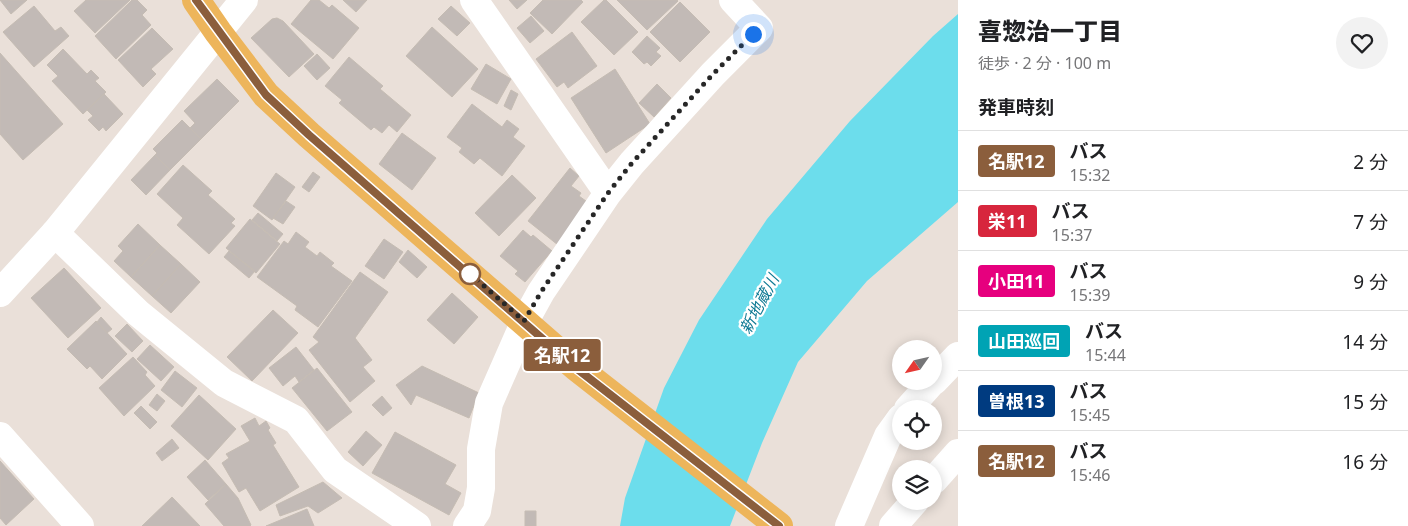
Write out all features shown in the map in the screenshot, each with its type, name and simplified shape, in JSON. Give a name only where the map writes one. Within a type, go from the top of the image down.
[{"type":"main road","points":[[196,0],[266,95],[309,135],[576,368],[779,526]]},
{"type":"street","points":[[0,294],[56,233],[244,0]]},
{"type":"street","points":[[474,0],[608,193]]},
{"type":"street","points":[[467,526],[477,511],[481,488],[480,449],[489,403],[524,321],[541,292],[608,193],[632,163],[713,74],[759,28],[734,0]]},
{"type":"street","points":[[56,233],[138,313],[224,383],[296,420],[335,470],[417,526]]},
{"type":"street","points":[[942,373],[958,356]]},
{"type":"street","points":[[916,400],[926,390]]},
{"type":"street","points":[[849,526],[892,430]]},
{"type":"street","points":[[0,436],[80,526]]},
{"type":"street","points":[[942,471],[958,453]]},
{"type":"street","points":[[892,526],[907,510]]},
{"type":"water","name":"新地蔵川","points":[[958,14],[958,202],[867,281],[798,362],[762,443],[730,526],[620,526],[625,498],[664,388],[699,320],[767,219],[850,121],[933,36]]},
{"type":"building","points":[[0,0],[27,0],[11,14]]},
{"type":"building","points":[[86,0],[130,0],[95,33],[74,11]]},
{"type":"building","points":[[132,0],[137,0],[147,10],[142,15],[151,25],[116,59],[95,36]]},
{"type":"building","points":[[311,0],[319,0],[329,8],[332,5],[359,28],[333,59],[291,24]]},
{"type":"building","points":[[343,0],[367,0],[356,12]]},
{"type":"building","points":[[509,0],[527,0],[517,9]]},
{"type":"building","points":[[543,0],[581,0],[583,2],[552,34],[530,13]]},
{"type":"building","points":[[604,0],[638,32],[614,55],[581,22]]},
{"type":"building","points":[[617,0],[677,0],[678,1],[647,30]]},
{"type":"building","points":[[680,2],[710,32],[680,62],[650,32]]},
{"type":"building","points":[[34,6],[55,31],[61,27],[69,36],[34,67],[3,32]]},
{"type":"building","points":[[451,6],[470,23],[457,36],[438,19]]},
{"type":"building","points":[[531,16],[544,31],[530,43],[517,28]]},
{"type":"building","points":[[277,18],[283,21],[314,54],[289,77],[251,38],[272,19]]},
{"type":"building","points":[[432,27],[478,69],[452,97],[406,56]]},
{"type":"building","points":[[152,28],[173,49],[151,69],[156,74],[143,87],[118,60]]},
{"type":"building","points":[[572,32],[597,66],[568,88],[564,82],[557,87],[536,59]]},
{"type":"building","points":[[647,36],[660,48],[656,52],[661,56],[651,66],[647,62],[644,64],[632,52]]},
{"type":"building","points":[[63,49],[87,74],[91,70],[99,78],[95,81],[106,92],[83,114],[52,81],[58,76],[47,65]]},
{"type":"building","points":[[0,53],[63,124],[23,160],[0,134]]},
{"type":"building","points":[[317,54],[330,68],[317,80],[304,66]]},
{"type":"building","points":[[349,57],[383,86],[380,89],[411,115],[397,132],[389,125],[382,133],[374,127],[371,130],[339,103],[342,100],[325,86]]},
{"type":"building","points":[[486,64],[511,79],[497,104],[471,89]]},
{"type":"building","points":[[615,69],[650,124],[606,153],[571,98]]},
{"type":"building","points":[[217,79],[239,101],[201,139],[190,128],[195,123],[184,111]]},
{"type":"building","points":[[657,84],[671,98],[654,117],[639,103]]},
{"type":"building","points":[[511,90],[518,94],[511,110],[504,106]]},
{"type":"building","points":[[104,94],[123,114],[106,131],[103,127],[99,131],[88,120],[93,116],[87,110]]},
{"type":"building","points":[[472,104],[502,127],[507,120],[519,129],[513,137],[525,146],[502,176],[480,158],[474,164],[459,152],[462,148],[447,137]]},
{"type":"building","points":[[182,120],[201,139],[170,170],[155,155],[157,153],[153,149]]},
{"type":"building","points":[[402,133],[436,158],[412,190],[379,164]]},
{"type":"building","points":[[155,155],[170,170],[146,195],[131,180]]},
{"type":"building","points":[[183,165],[212,191],[208,195],[235,219],[231,223],[235,226],[209,254],[177,225],[183,218],[157,194]]},
{"type":"building","points":[[570,168],[579,176],[571,186],[581,193],[579,196],[590,204],[558,245],[528,221]]},
{"type":"building","points":[[313,172],[320,177],[309,192],[302,187]]},
{"type":"building","points":[[276,173],[295,187],[272,220],[253,206]]},
{"type":"building","points":[[512,175],[536,198],[499,236],[475,213]]},
{"type":"building","points":[[286,201],[295,207],[283,224],[273,218]]},
{"type":"building","points":[[258,213],[283,234],[277,241],[252,220]]},
{"type":"building","points":[[250,219],[280,244],[256,273],[226,248]]},
{"type":"building","points":[[138,224],[160,245],[131,277],[114,261],[123,251],[118,246]]},
{"type":"building","points":[[523,230],[531,237],[533,235],[552,251],[525,282],[515,274],[518,271],[500,256]]},
{"type":"building","points":[[296,232],[309,242],[305,247],[317,256],[320,252],[334,263],[331,266],[352,281],[318,327],[295,310],[297,306],[257,277],[284,241],[288,244]]},
{"type":"building","points":[[384,239],[403,252],[384,279],[365,266]]},
{"type":"building","points":[[160,245],[181,264],[152,296],[131,277]]},
{"type":"building","points":[[408,250],[427,267],[417,278],[399,262]]},
{"type":"building","points":[[229,251],[255,271],[249,278],[224,257]]},
{"type":"building","points":[[181,264],[200,282],[171,313],[152,296]]},
{"type":"building","points":[[64,268],[101,308],[68,338],[31,298]]},
{"type":"building","points":[[360,272],[388,292],[355,338],[372,360],[363,367],[375,381],[350,402],[309,350],[319,342],[313,337]]},
{"type":"building","points":[[452,293],[478,317],[454,344],[427,320]]},
{"type":"building","points":[[273,310],[298,333],[252,381],[227,357]]},
{"type":"building","points":[[101,317],[112,329],[107,333],[97,322]]},
{"type":"building","points":[[96,321],[127,354],[102,379],[90,366],[87,369],[67,349]]},
{"type":"building","points":[[127,324],[143,341],[132,352],[115,336]]},
{"type":"building","points":[[150,345],[174,367],[161,381],[137,359]]},
{"type":"building","points":[[296,347],[314,370],[299,382],[295,376],[283,386],[269,368]]},
{"type":"building","points":[[133,357],[147,372],[145,375],[155,386],[124,416],[99,388]]},
{"type":"building","points":[[422,366],[479,393],[469,418],[416,395],[411,405],[396,385]]},
{"type":"building","points":[[317,368],[352,412],[327,431],[292,388]]},
{"type":"building","points":[[175,371],[197,388],[182,407],[161,390]]},
{"type":"building","points":[[157,394],[165,401],[157,411],[149,405]]},
{"type":"building","points":[[199,395],[236,429],[208,460],[171,426]]},
{"type":"building","points":[[382,396],[392,408],[383,416],[372,405]]},
{"type":"building","points":[[141,406],[157,422],[150,429],[134,413]]},
{"type":"building","points":[[255,418],[259,426],[266,421],[270,428],[268,430],[276,443],[273,445],[299,487],[260,511],[246,488],[239,492],[222,463],[229,458],[226,454],[250,441],[241,426]]},
{"type":"building","points":[[366,431],[382,445],[363,466],[348,452]]},
{"type":"building","points":[[395,432],[456,465],[445,484],[461,493],[449,515],[372,473]]},
{"type":"building","points":[[172,439],[179,448],[162,461],[156,453]]},
{"type":"building","points":[[205,460],[226,484],[208,500],[187,477]]},
{"type":"building","points":[[0,461],[34,499],[6,525],[0,518]]},
{"type":"building","points":[[323,482],[342,498],[318,513],[308,506],[280,516],[276,505]]},
{"type":"building","points":[[226,484],[238,498],[250,526],[224,526],[205,504]]},
{"type":"building","points":[[172,497],[200,526],[142,526]]},
{"type":"building","points":[[307,509],[314,526],[266,526]]},
{"type":"building","points":[[525,511],[536,511],[536,526],[525,526]]},
{"type":"bus line","name":"名駅12","points":[[196,0],[266,95],[309,135],[576,368],[779,526]]},
{"type":"route","points":[[470,274],[467,271],[524,321],[541,292],[608,193],[632,163],[713,74],[753,34]]}]
